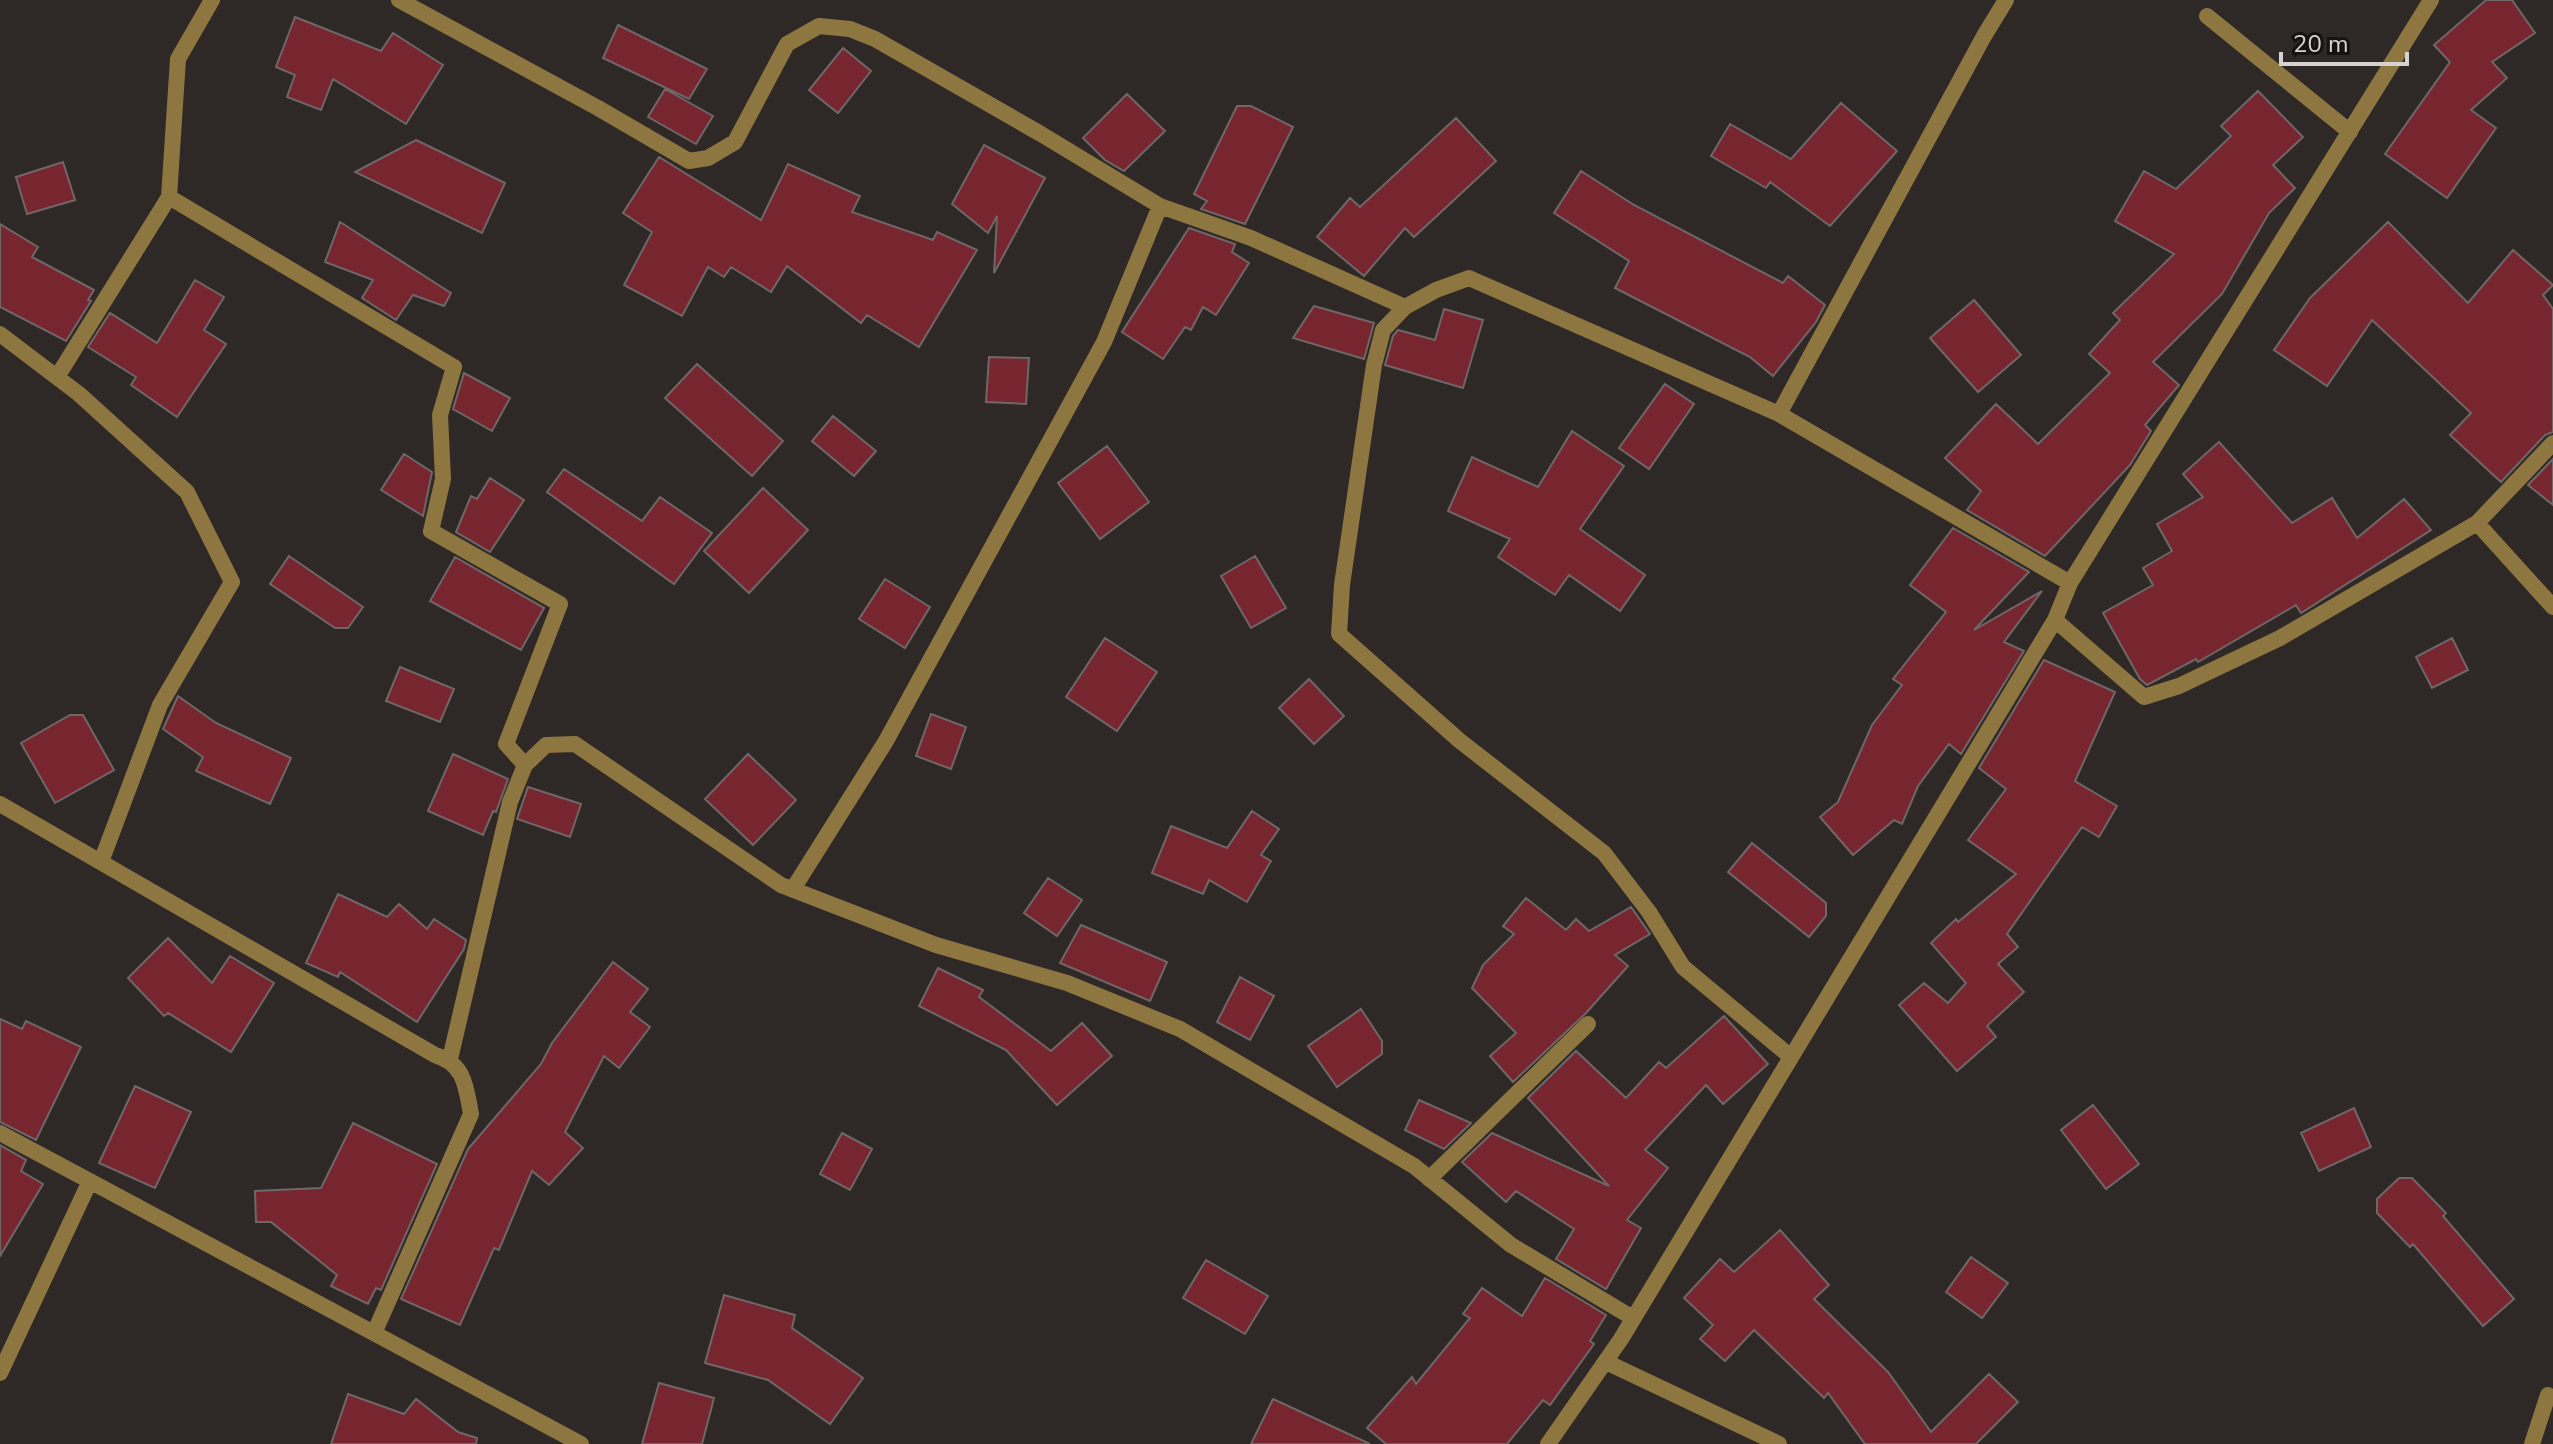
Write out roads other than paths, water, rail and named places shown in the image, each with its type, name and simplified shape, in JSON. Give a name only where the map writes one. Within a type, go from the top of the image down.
[{"type":"street","points":[[57,377],[169,197],[178,59],[212,0]]},
{"type":"street","points":[[399,0],[689,161],[708,158],[735,142],[787,44],[819,26],[850,29],[875,39],[1160,206],[1251,238],[1405,307]]},
{"type":"street","points":[[1779,414],[2006,0]]},
{"type":"street","points":[[1548,1444],[1633,1318],[2055,620],[2070,583],[2431,0]]},
{"type":"street","points":[[2207,16],[2350,132]]},
{"type":"street","points":[[169,197],[454,367],[440,415],[443,479],[431,531],[560,604],[506,744],[525,765]]},
{"type":"street","points":[[793,889],[886,741],[1104,342],[1160,206]]},
{"type":"street","points":[[1791,1057],[1683,967],[1649,912],[1604,853],[1460,741],[1339,634],[1342,585],[1374,365],[1383,330],[1405,307],[1436,290],[1469,278],[1779,414],[2070,583]]},
{"type":"street","points":[[0,334],[79,394],[187,492],[232,582],[160,705],[101,862]]},
{"type":"street","points":[[2055,620],[2144,697],[2179,686],[2280,638],[2477,523],[2553,443]]},
{"type":"street","points":[[2477,523],[2553,607]]},
{"type":"street","points":[[450,1059],[510,802],[525,765],[546,745],[575,744],[781,885],[936,945],[1067,983],[1180,1029],[1391,1152],[1511,1245],[1633,1318]]},
{"type":"street","points":[[0,804],[435,1055],[450,1059],[464,1078],[471,1114],[375,1331]]},
{"type":"street","points":[[1429,1179],[1588,1024]]},
{"type":"street","points":[[0,1133],[375,1331],[581,1444]]},
{"type":"street","points":[[0,1373],[90,1181]]},
{"type":"street","points":[[1606,1362],[1779,1444]]},
{"type":"street","points":[[2532,1444],[2548,1395]]}]
